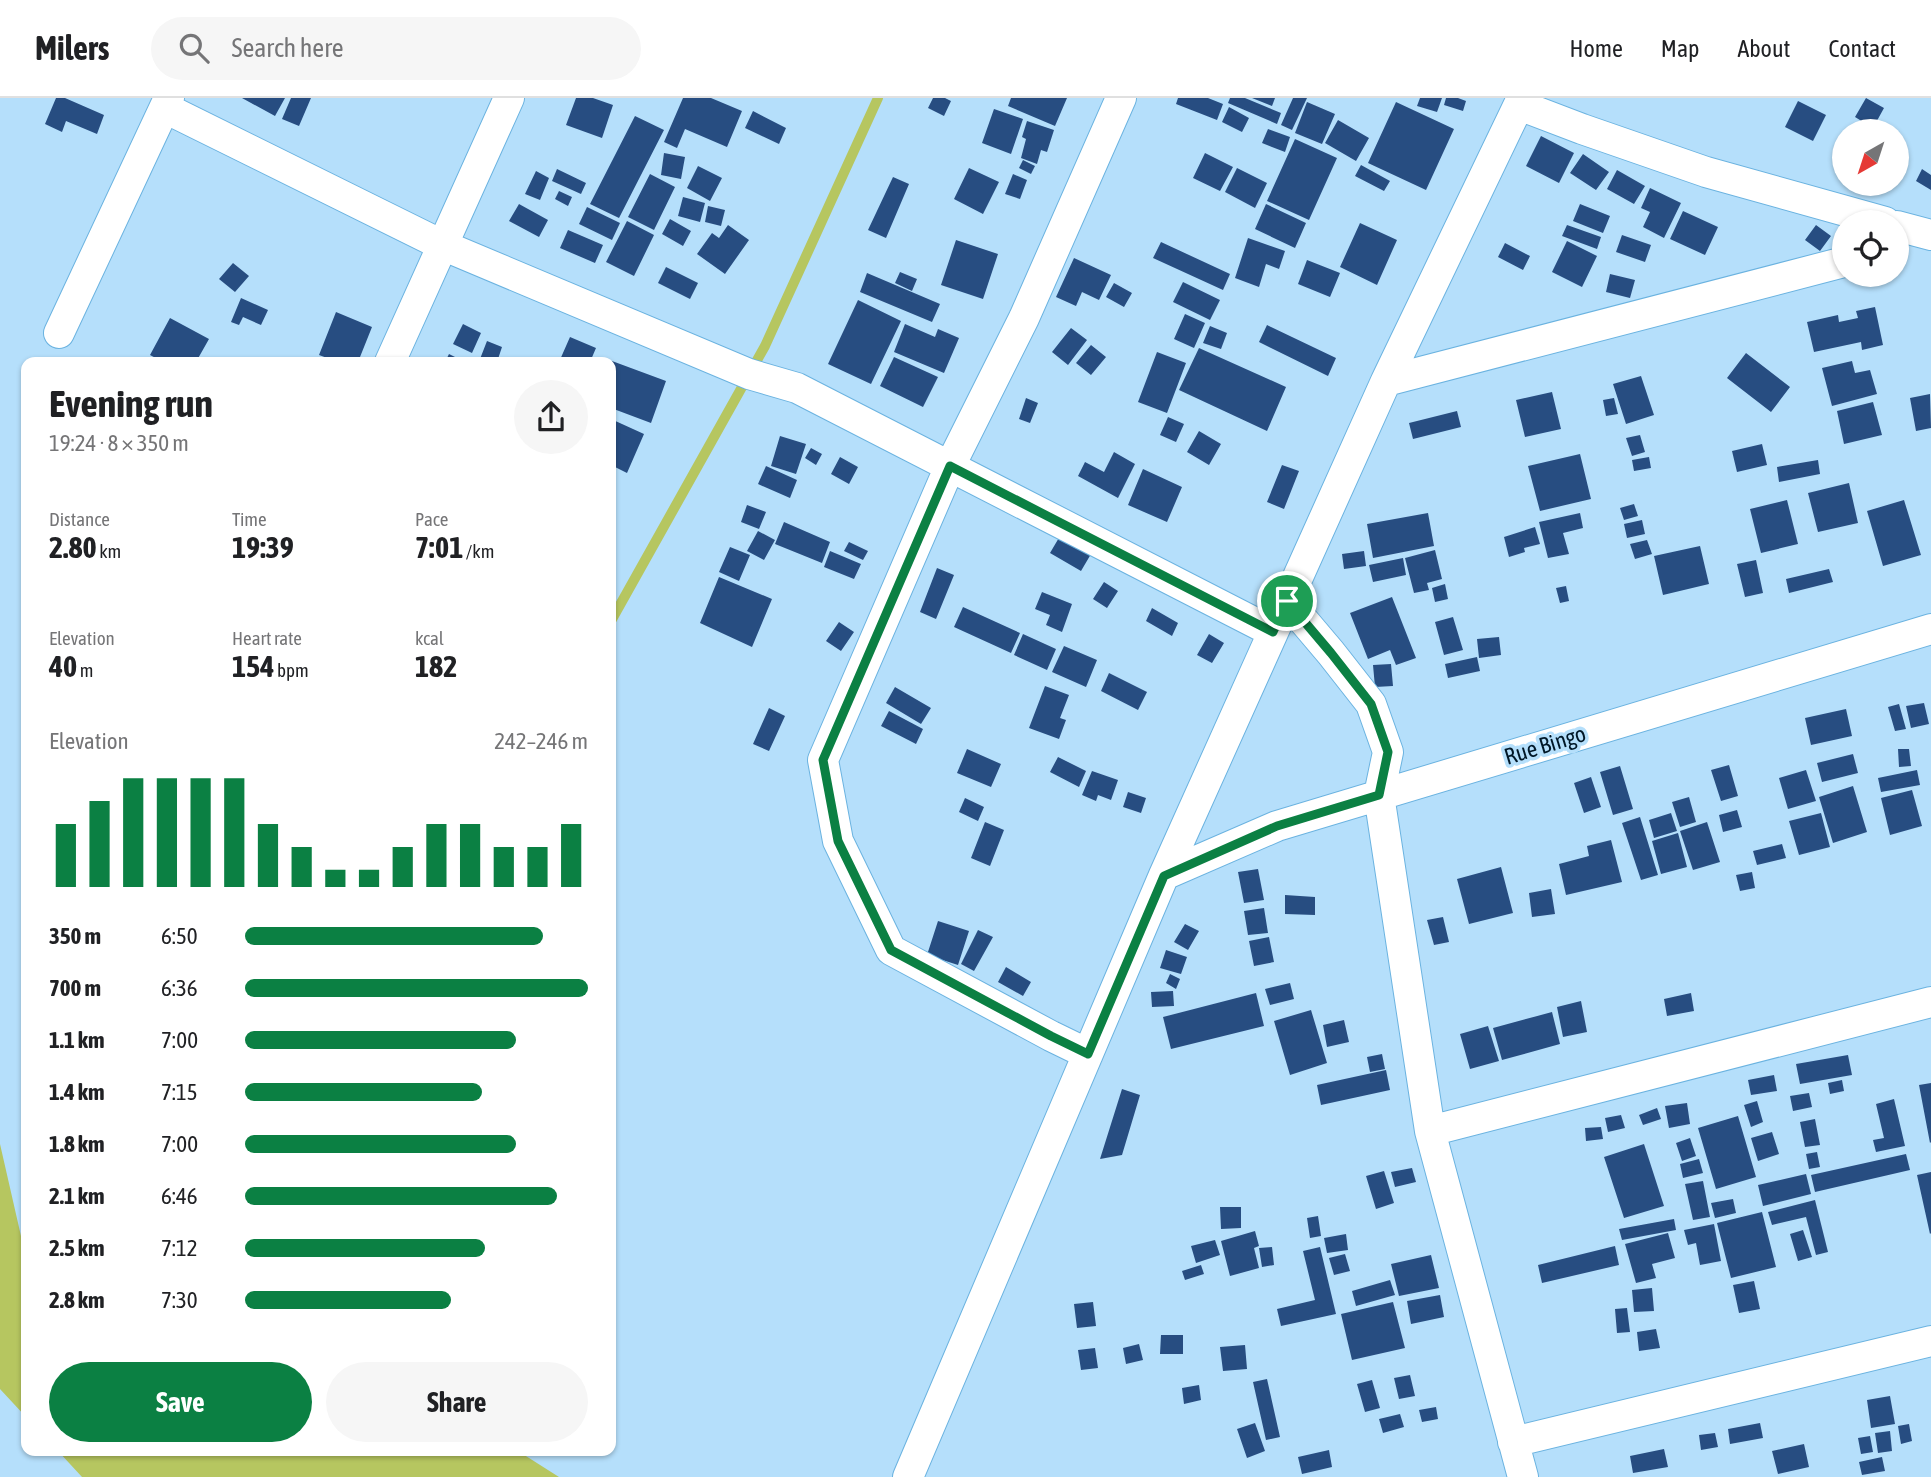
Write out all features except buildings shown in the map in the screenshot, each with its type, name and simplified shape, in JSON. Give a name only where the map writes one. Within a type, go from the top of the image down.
[{"type":"street","points":[[392,357],[509,98]]},
{"type":"street","points":[[1088,1054],[891,950],[838,841],[823,760],[950,466],[1024,318],[1121,98]]},
{"type":"street","points":[[908,1477],[1164,876],[1385,380],[1521,102],[1706,172],[1842,210]]},
{"type":"street","points":[[59,333],[167,103],[442,245],[750,374],[797,388],[1273,632]]},
{"type":"street","points":[[1909,230],[1931,238]]},
{"type":"street","points":[[1909,245],[1931,238]]},
{"type":"street","points":[[1385,380],[1832,265]]},
{"type":"street","points":[[1287,601],[1371,704],[1388,752],[1379,795],[1430,1131],[1523,1477]]},
{"type":"street","name":"Rue Bingo","points":[[1164,876],[1277,826],[1931,629]]},
{"type":"street","points":[[1430,1131],[1931,1002]]},
{"type":"street","points":[[1513,1442],[1931,1342]]},
{"type":"shaded area","points":[[0,1144],[21,1236],[21,1412],[0,1389]]},
{"type":"shaded area","points":[[63,1456],[526,1456],[559,1477],[82,1477]]},
{"type":"waterway","points":[[616,612],[765,346],[878,98]]},
{"type":"route","points":[[950,466],[1273,632],[1287,601],[1371,704],[1388,752],[1379,795],[1277,826],[1164,876],[1088,1054],[891,950],[838,841],[823,760],[950,466]]}]
